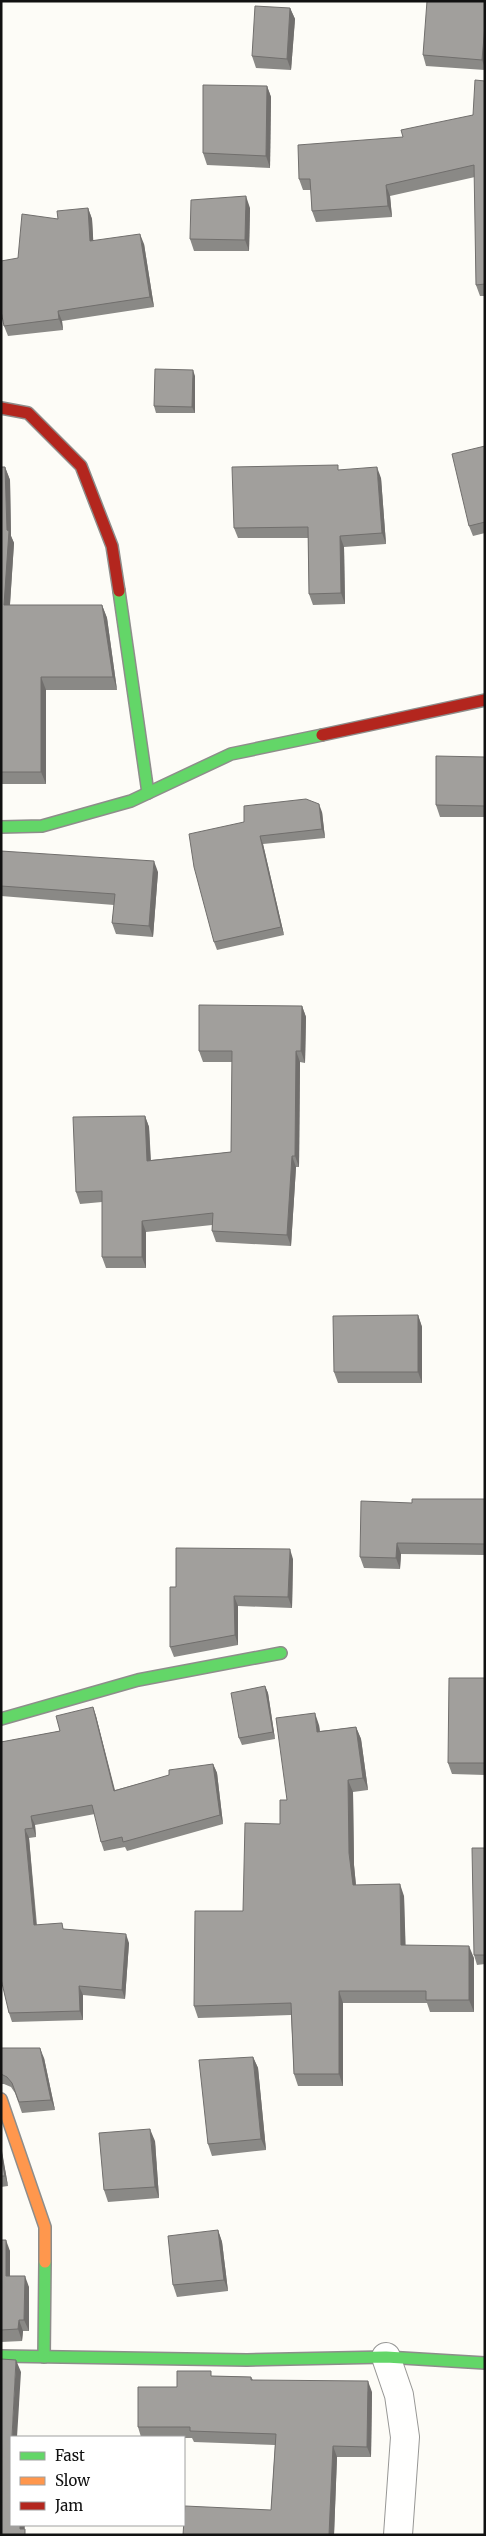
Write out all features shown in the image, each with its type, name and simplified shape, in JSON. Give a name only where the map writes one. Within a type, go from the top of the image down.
[{"type":"street","points":[[1,408],[28,414],[81,466],[112,546],[148,793]]},
{"type":"street","points":[[1,827],[42,826],[131,802],[231,754],[485,700]]},
{"type":"street","points":[[1,1718],[138,1680],[281,1653]]},
{"type":"street","points":[[1,2099],[45,2227],[44,2357]]},
{"type":"street","points":[[1,2356],[247,2360],[386,2356],[485,2363]]},
{"type":"street","points":[[386,2356],[399,2395],[405,2437],[398,2535]]},
{"type":"building","points":[[427,1],[485,1],[482,60],[423,55]]},
{"type":"building","points":[[255,6],[290,8],[287,59],[252,56]]},
{"type":"building","points":[[475,80],[485,81],[485,284],[476,285],[474,165],[386,185],[388,206],[312,211],[310,179],[299,179],[298,145],[403,137],[401,130],[473,115]]},
{"type":"building","points":[[203,85],[267,86],[266,156],[203,153]]},
{"type":"building","points":[[246,196],[245,240],[190,239],[191,200]]},
{"type":"building","points":[[88,208],[90,241],[140,234],[150,297],[58,311],[59,319],[4,326],[1,311],[1,261],[18,258],[22,214],[58,219],[57,211]]},
{"type":"building","points":[[155,369],[193,370],[192,407],[154,406]]},
{"type":"building","points":[[485,446],[485,522],[469,526],[452,454]]},
{"type":"building","points":[[338,465],[338,470],[377,467],[382,533],[340,536],[341,593],[309,594],[308,527],[234,528],[232,467]]},
{"type":"building","points":[[1,467],[5,467],[7,530],[9,531],[4,605],[102,605],[113,677],[41,677],[41,772],[1,772]]},
{"type":"building","points":[[436,756],[485,757],[485,806],[436,805]]},
{"type":"building","points":[[306,799],[319,804],[322,829],[260,836],[281,927],[214,942],[194,867],[189,834],[244,822],[244,806]]},
{"type":"building","points":[[1,851],[154,861],[149,926],[112,923],[115,894],[1,886]]},
{"type":"building","points":[[199,1005],[302,1006],[301,1051],[296,1051],[295,1156],[292,1156],[287,1235],[212,1231],[213,1213],[142,1221],[142,1257],[102,1257],[102,1191],[76,1192],[73,1117],[145,1116],[147,1161],[231,1152],[232,1051],[199,1051]]},
{"type":"building","points":[[418,1315],[418,1372],[334,1372],[333,1316]]},
{"type":"building","points":[[412,1499],[485,1499],[485,1544],[397,1543],[396,1558],[360,1557],[361,1501],[412,1503]]},
{"type":"building","points":[[176,1548],[290,1549],[288,1597],[234,1596],[235,1635],[170,1647],[170,1587],[176,1587]]},
{"type":"building","points":[[449,1678],[485,1678],[485,1763],[448,1763]]},
{"type":"building","points":[[265,1686],[273,1732],[239,1738],[231,1693]]},
{"type":"building","points":[[93,1707],[114,1791],[169,1775],[169,1770],[213,1764],[220,1815],[123,1842],[122,1837],[101,1842],[92,1805],[31,1816],[33,1828],[25,1829],[34,1925],[62,1923],[63,1929],[126,1934],[122,1990],[79,1986],[80,2011],[9,2013],[1,1979],[1,1742],[60,1731],[56,1716]]},
{"type":"building","points":[[315,1713],[317,1732],[356,1727],[363,1778],[348,1780],[349,1853],[353,1885],[400,1884],[401,1945],[469,1946],[469,2000],[426,2000],[426,1991],[339,1991],[339,2074],[294,2074],[291,2003],[194,2006],[195,1911],[243,1911],[245,1823],[280,1824],[280,1800],[287,1800],[276,1718]]},
{"type":"building","points":[[472,1848],[485,1848],[485,1955],[474,1955]]},
{"type":"building","points":[[1,2048],[40,2048],[51,2100],[19,2102],[12,2083],[1,2074]]},
{"type":"building","points":[[253,2057],[261,2139],[208,2144],[199,2060]]},
{"type":"building","points":[[150,2129],[155,2187],[104,2190],[99,2133]]},
{"type":"building","points":[[1,2156],[5,2176],[1,2176]]},
{"type":"building","points":[[218,2230],[224,2280],[173,2285],[168,2236]]},
{"type":"building","points":[[1,2240],[6,2240],[6,2276],[25,2276],[24,2320],[19,2320],[18,2329],[1,2330]]},
{"type":"building","points":[[1,2359],[16,2360],[12,2436],[10,2436],[10,2526],[20,2526],[20,2529],[25,2529],[25,2535],[1,2535]]},
{"type":"building","points":[[177,2371],[211,2371],[211,2376],[251,2377],[251,2380],[368,2381],[367,2447],[333,2446],[329,2535],[183,2535],[185,2506],[271,2510],[276,2434],[190,2431],[190,2427],[138,2427],[138,2387],[177,2387]]},
{"type":"traffic: fast","points":[[119,591],[148,793]]},
{"type":"traffic: fast","points":[[1,827],[42,826],[131,801],[231,754],[322,735]]},
{"type":"traffic: fast","points":[[1,1719],[138,1680],[281,1653]]},
{"type":"traffic: fast","points":[[44,2357],[45,2262]]},
{"type":"traffic: fast","points":[[1,2356],[247,2360],[386,2357],[485,2363]]},
{"type":"traffic: slow","points":[[1,2099],[45,2227],[45,2262]]},
{"type":"traffic: jam","points":[[1,408],[28,413],[81,466],[112,546],[119,591]]},
{"type":"traffic: jam","points":[[322,735],[485,700]]}]
